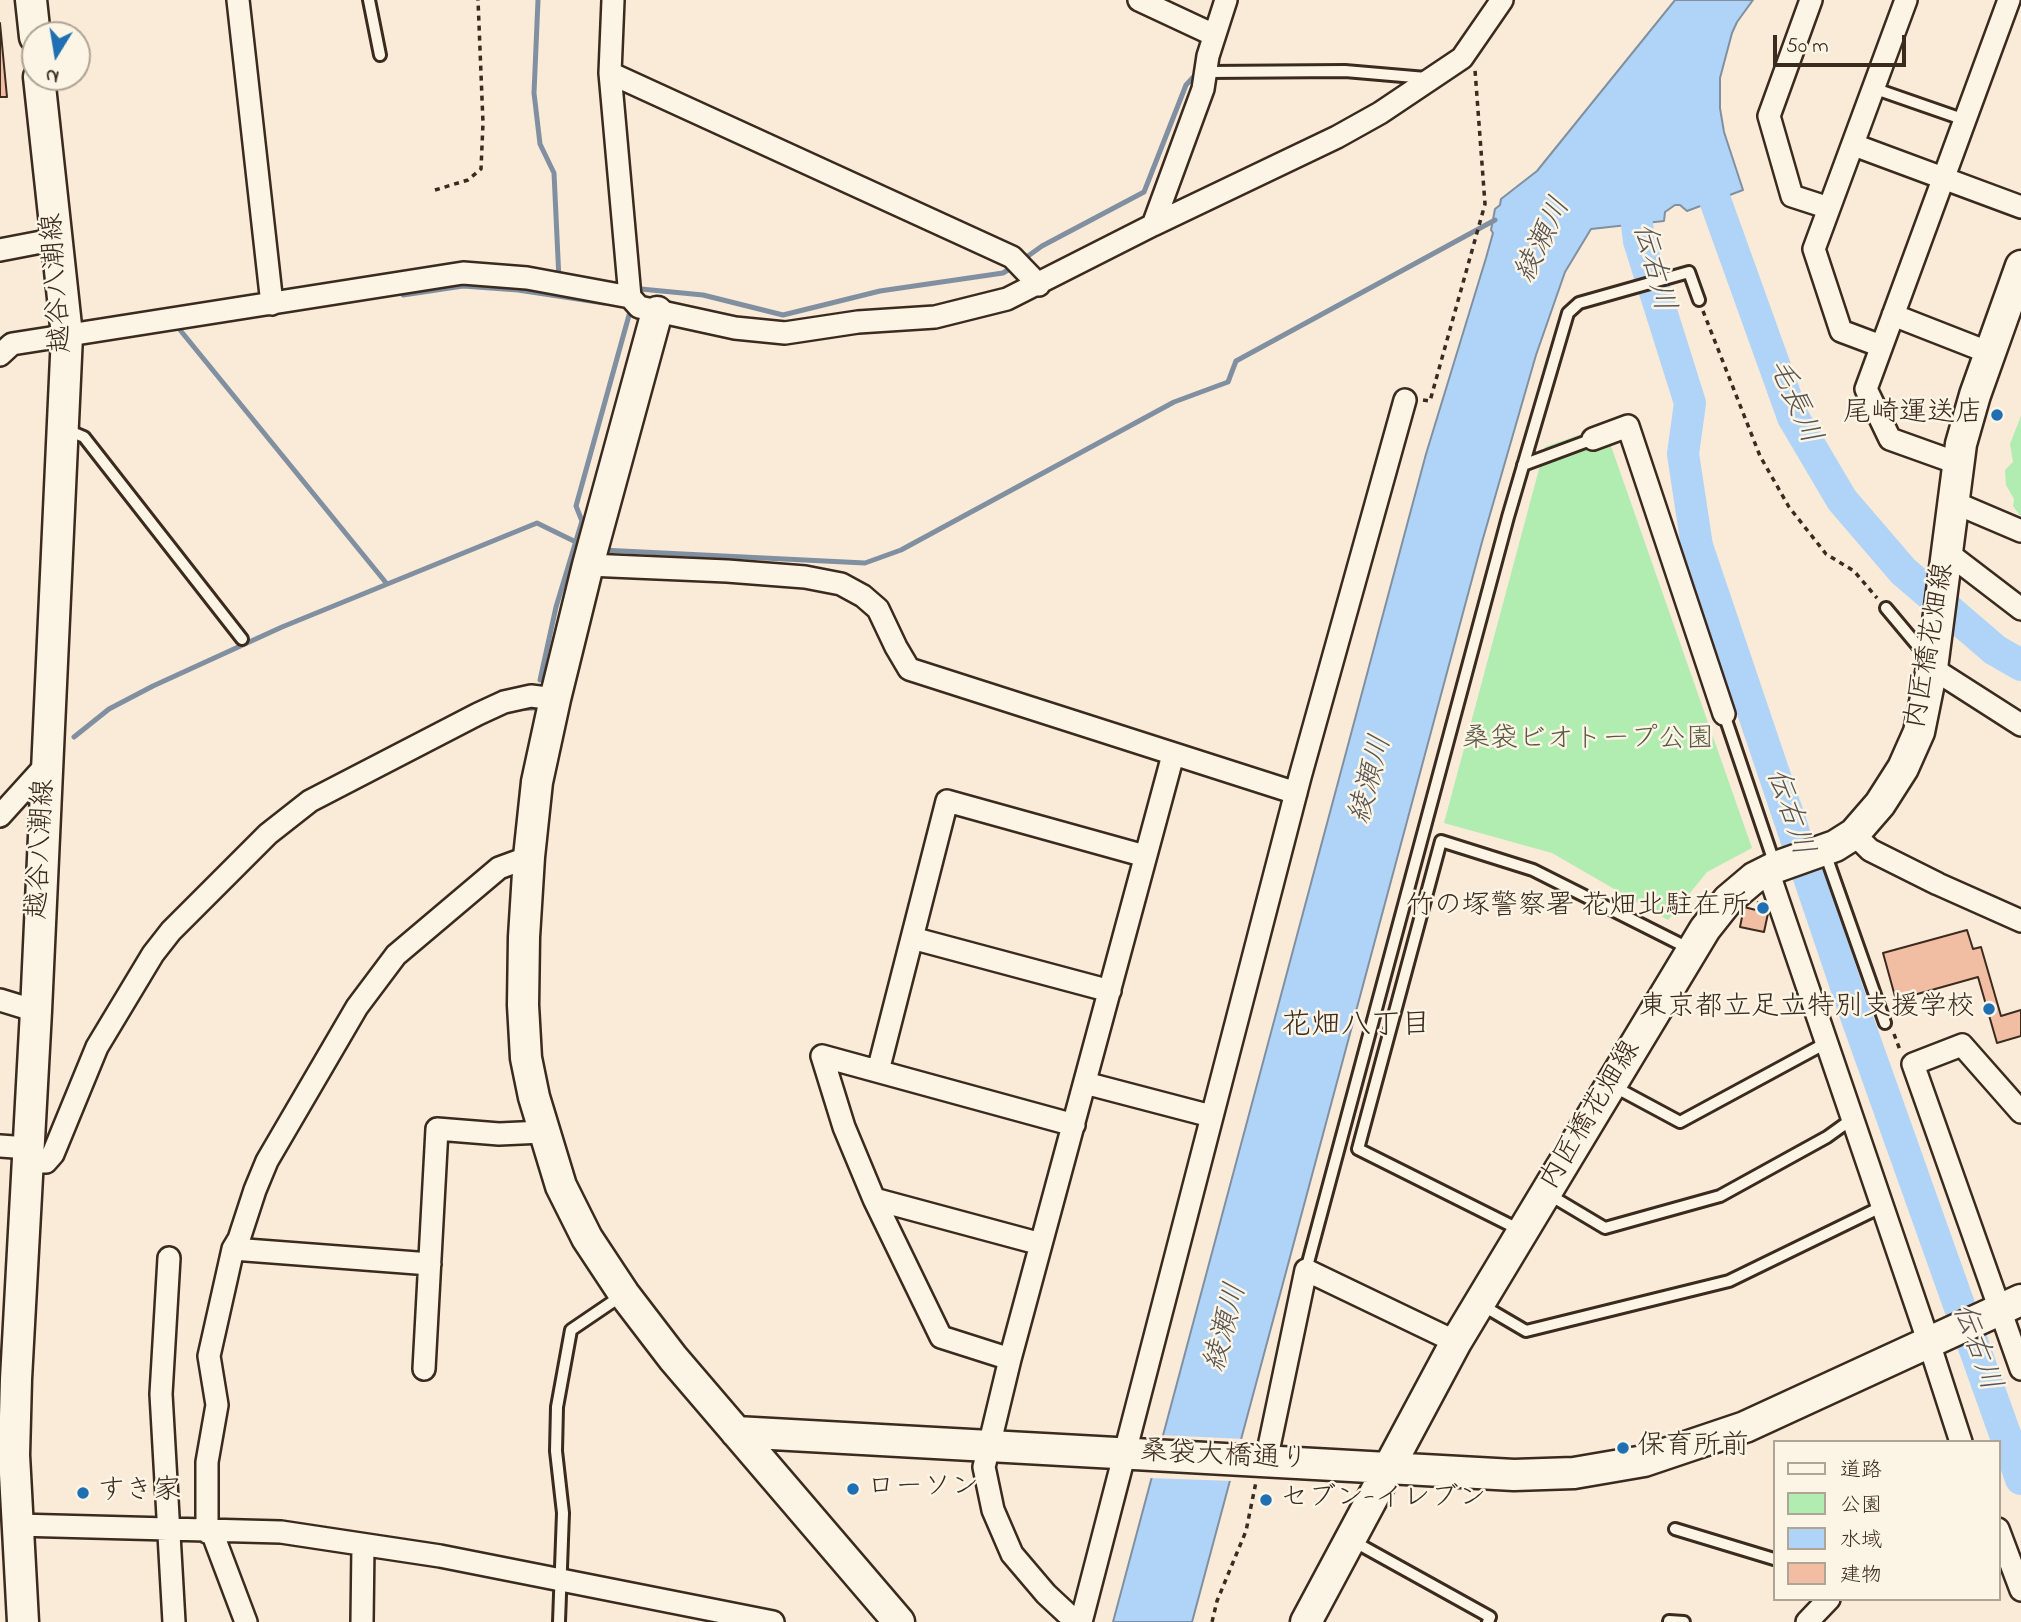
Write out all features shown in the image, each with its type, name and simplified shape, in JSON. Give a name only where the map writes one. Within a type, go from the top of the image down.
[{"type":"main road","points":[[31,0],[33,21]]},
{"type":"main road","name":"越谷八潮線","points":[[23,1622],[16,1525],[7,1453],[10,1299],[19,1152],[36,1011],[67,335],[41,91]]},
{"type":"main road","name":"内匠橋花畑線","points":[[1306,1622],[1456,1342],[1692,950],[1728,900],[1740,888],[1775,868],[1823,851],[1854,834],[1880,804],[1911,752],[1925,711],[1934,659],[1948,559],[1957,463],[1969,414],[2021,266]]},
{"type":"main road","points":[[657,312],[589,565],[537,782],[529,857],[523,1005],[526,1058],[543,1132],[561,1186],[582,1228],[624,1294],[673,1359],[899,1622]]},
{"type":"main road","name":"桑袋大橋通り","points":[[736,1432],[1514,1475],[1574,1472],[1644,1461],[1745,1427],[2005,1307]]},
{"type":"street","points":[[238,0],[272,304]]},
{"type":"street","points":[[613,0],[610,73],[630,297],[639,307],[657,312],[735,328],[785,333],[858,322],[935,317],[1007,299],[1039,285],[1153,225],[1337,137],[1380,113],[1462,58],[1502,0]]},
{"type":"street","points":[[1153,225],[1203,89],[1208,56],[1226,0]]},
{"type":"street","points":[[1811,0],[1769,116],[1792,196],[1829,208]]},
{"type":"street","points":[[1881,346],[1841,331],[1814,249],[1906,0]]},
{"type":"street","points":[[1957,463],[1890,439],[1866,389],[2008,0]]},
{"type":"street","points":[[1142,1],[1214,35]]},
{"type":"street","points":[[610,73],[1012,257],[1039,285]]},
{"type":"street","points":[[1854,145],[2021,207]]},
{"type":"street","points":[[0,250],[57,239]]},
{"type":"street","points":[[0,355],[12,344],[463,273],[527,278],[630,297]]},
{"type":"street","points":[[1893,315],[1990,353]]},
{"type":"street","points":[[1173,755],[1010,1359],[984,1467],[993,1510],[1012,1554],[1046,1594],[1079,1622],[1131,1453],[1211,1116],[1296,793],[1405,400]]},
{"type":"street","points":[[1593,439],[1628,426],[1724,714]]},
{"type":"street","points":[[1953,502],[2021,531]]},
{"type":"street","points":[[1948,559],[2021,609]]},
{"type":"street","points":[[589,565],[753,573],[841,584],[863,596],[878,609],[909,669],[1296,793]]},
{"type":"street","points":[[1934,659],[2021,725]]},
{"type":"street","points":[[19,1152],[46,1162],[53,1154],[97,1048],[152,954],[171,931],[268,834],[310,801],[478,713],[504,702],[531,696],[555,699]]},
{"type":"street","points":[[4,805],[47,764]]},
{"type":"street","points":[[878,1071],[947,801],[1145,856]]},
{"type":"street","points":[[1854,834],[1870,850],[2021,922]]},
{"type":"street","points":[[246,1622],[209,1532],[208,1462],[217,1405],[209,1356],[233,1249],[267,1161],[357,1007],[396,955],[499,868],[529,857]]},
{"type":"street","points":[[1775,868],[1826,1043],[1881,1208],[1934,1340],[1960,1440]]},
{"type":"street","points":[[912,938],[1110,991]]},
{"type":"street","points":[[0,1000],[36,1011]]},
{"type":"street","points":[[2021,1112],[1962,1045],[1913,1064],[2005,1307],[2021,1369]]},
{"type":"street","points":[[1010,1359],[941,1337],[874,1199],[844,1127],[822,1056],[1073,1125]]},
{"type":"street","points":[[1085,1083],[1211,1116]]},
{"type":"street","points":[[424,1369],[437,1129],[499,1134],[543,1132]]},
{"type":"street","points":[[874,1199],[1041,1244]]},
{"type":"street","points":[[233,1249],[430,1264]]},
{"type":"street","points":[[169,1258],[161,1394],[174,1622]]},
{"type":"street","points":[[1260,1461],[1306,1270],[1456,1342]]},
{"type":"street","points":[[16,1525],[281,1532],[440,1556],[773,1622]]},
{"type":"street","points":[[2000,1534],[2021,1590]]},
{"type":"street","points":[[362,1622],[363,1545]]},
{"type":"street","points":[[1807,1622],[1827,1601]]},
{"type":"lane","points":[[369,0],[380,55]]},
{"type":"lane","points":[[1207,72],[1345,71],[1433,79]]},
{"type":"lane","points":[[1873,88],[1965,120]]},
{"type":"lane","points":[[1306,1270],[1523,465],[1568,313],[1579,303],[1689,272],[1699,300]]},
{"type":"lane","points":[[63,428],[83,438],[242,639]]},
{"type":"lane","points":[[1523,465],[1593,439]]},
{"type":"lane","points":[[1886,608],[1917,645],[1934,659]]},
{"type":"lane","points":[[1724,714],[1775,868]]},
{"type":"lane","points":[[1523,1231],[1358,1149],[1441,841],[1533,870],[1692,950]]},
{"type":"lane","points":[[1823,851],[1889,1027]]},
{"type":"lane","points":[[1610,1084],[1680,1122],[1826,1043]]},
{"type":"lane","points":[[1546,1192],[1605,1228],[1720,1196],[1827,1137],[1852,1119]]},
{"type":"lane","points":[[1479,1304],[1526,1331],[1729,1280],[1881,1208]]},
{"type":"lane","points":[[559,1622],[563,1513],[556,1451],[557,1406],[571,1330],[624,1294]]},
{"type":"lane","points":[[1675,1529],[1772,1558]]},
{"type":"lane","points":[[1350,1539],[1490,1617],[1488,1622]]},
{"type":"lane","points":[[1669,1621],[1684,1622]]},
{"type":"path","points":[[435,190],[468,180],[481,169],[483,123],[478,0]]},
{"type":"path","points":[[1405,400],[1430,401],[1485,204],[1473,40]]},
{"type":"path","points":[[1699,300],[1760,456],[1789,507],[1826,554],[1854,571],[1886,608]]},
{"type":"path","points":[[1889,1027],[1902,1056]]},
{"type":"path","points":[[1212,1622],[1217,1601],[1246,1531],[1260,1461]]},
{"type":"green space","points":[[2021,416],[2021,517],[2013,506],[2014,499],[2006,485],[2005,470],[2013,462],[2010,444]]},
{"type":"green space","name":"桑袋ビオトープ公園","points":[[1604,426],[1752,848],[1707,872],[1668,920],[1552,853],[1444,823],[1545,447]]},
{"type":"water","name":"綾瀬川","points":[[1675,0],[1753,0],[1732,33],[1720,78],[1720,108],[1724,132],[1743,190],[1687,211],[1680,205],[1675,205],[1665,212],[1664,221],[1591,229],[1565,272],[1536,355],[1482,542],[1192,1622],[1113,1622],[1426,454],[1493,233],[1491,230],[1495,209],[1500,205],[1501,199],[1537,171]]},
{"type":"pier","points":[[1159,1435],[1244,1439],[1233,1481],[1149,1478]]},
{"type":"building","points":[[0,23],[7,97],[0,97]]},
{"type":"building","points":[[1758,902],[1770,904],[1764,932],[1740,927],[1744,907],[1756,910]]},
{"type":"building","points":[[1967,930],[1973,949],[1981,947],[2001,1016],[2021,1010],[2021,1036],[1997,1043],[1978,977],[1896,1000],[1883,953]]},
{"type":"waterway","points":[[538,0],[534,93],[540,144],[554,173],[559,280]]},
{"type":"waterway","points":[[1021,261],[1042,246],[1144,192],[1186,85],[1198,72]]},
{"type":"waterway","name":"毛長川","points":[[1705,158],[1715,200],[1793,417],[1842,500],[1903,571],[1995,650],[2021,665]]},
{"type":"waterway","name":"伝右川","points":[[1632,184],[1639,241],[1690,403],[1683,454],[1697,546],[1855,1013],[2021,1479]]},
{"type":"waterway","points":[[602,550],[865,563],[901,550],[1174,402],[1228,382],[1236,361],[1495,220]]},
{"type":"waterway","points":[[637,296],[641,289],[703,295],[783,315],[880,291],[1003,273],[1013,267]]},
{"type":"waterway","points":[[403,295],[463,286],[518,290],[604,303]]},
{"type":"waterway","points":[[540,680],[556,607],[582,521],[576,506],[631,308]]},
{"type":"waterway","points":[[176,325],[387,584]]},
{"type":"waterway","points":[[74,737],[109,709],[153,686],[282,627],[537,523],[582,545]]},
{"type":"waterway","points":[[515,709],[534,708]]},
{"type":"place","name":"尾崎運送店","points":[[1997,415]]},
{"type":"place","name":"竹の塚警察署 花畑北駐在所","points":[[1763,908]]},
{"type":"place","name":"東京都立足立特別支援学校","points":[[1989,1009]]},
{"type":"place","name":"保育所前","points":[[1623,1448]]},
{"type":"place","name":"ローソン","points":[[853,1489]]},
{"type":"place","name":"すき家","points":[[83,1493]]},
{"type":"place","name":"セブン-イレブン","points":[[1266,1500]]},
{"type":"district","name":"花畑八丁目","points":[[1356,1028]]}]
